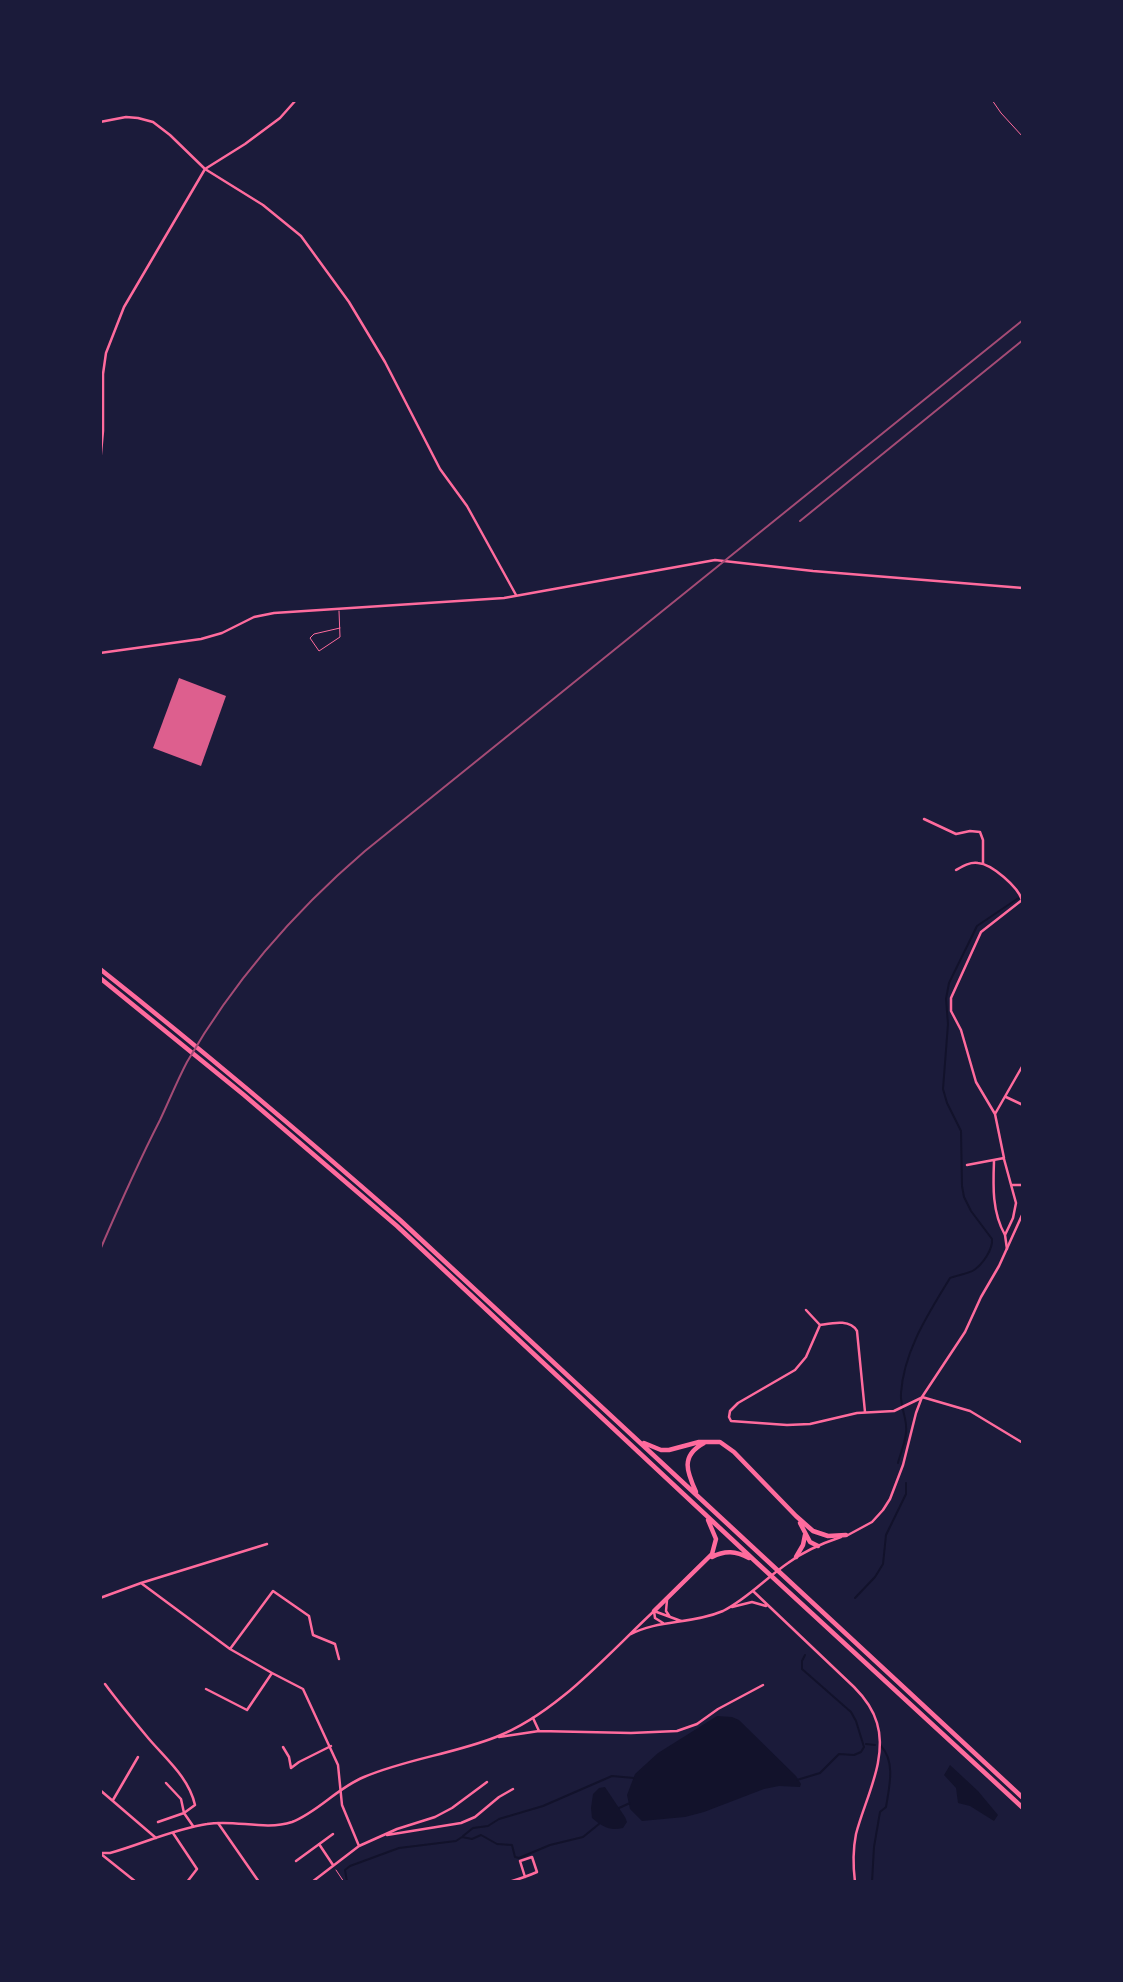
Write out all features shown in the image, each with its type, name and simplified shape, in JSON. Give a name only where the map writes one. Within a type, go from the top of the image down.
[{"type":"highway","points":[[100,969],[344,1170],[410,1228],[1023,1798]]},
{"type":"highway","points":[[100,978],[244,1095],[397,1226],[1023,1808]]},
{"type":"highway","points":[[698,1497],[688,1474],[688,1461],[696,1448],[712,1441]]},
{"type":"highway","points":[[639,1442],[661,1450],[699,1442],[720,1442],[734,1451],[813,1531],[818,1538],[818,1546],[810,1542],[796,1516]]},
{"type":"highway","points":[[705,1514],[716,1539],[708,1560]]},
{"type":"highway","points":[[813,1531],[823,1536],[846,1535]]},
{"type":"highway","points":[[796,1557],[806,1534]]},
{"type":"highway","points":[[654,1611],[708,1560],[721,1553],[740,1553],[757,1563]]},
{"type":"street","points":[[100,464],[106,353],[124,307],[205,169],[280,118],[296,100]]},
{"type":"street","points":[[100,122],[126,117],[153,122],[205,169],[263,205],[301,236],[349,302],[385,362],[440,469],[467,506],[516,596]]},
{"type":"street","points":[[100,653],[201,639],[222,633],[254,617],[516,596],[715,560],[1023,588]]},
{"type":"street","points":[[924,819],[956,834],[980,832],[983,840],[983,864]]},
{"type":"street","points":[[956,870],[970,863],[983,864],[1015,886],[1022,897],[981,932],[951,998],[951,1012],[961,1030],[976,1082],[995,1114],[1003,1158],[1012,1185],[1016,1208],[1005,1235]]},
{"type":"street","points":[[995,1114],[1023,1065]]},
{"type":"street","points":[[1006,1097],[1023,1105]]},
{"type":"street","points":[[967,1165],[1003,1158]]},
{"type":"street","points":[[994,1161],[993,1195],[1007,1249]]},
{"type":"street","points":[[1012,1185],[1023,1185]]},
{"type":"street","points":[[726,1609],[796,1557],[872,1521],[883,1510],[903,1465],[922,1397],[965,1332],[1023,1213]]},
{"type":"street","points":[[806,1310],[820,1325]]},
{"type":"street","points":[[820,1325],[847,1323],[858,1331],[865,1412]]},
{"type":"street","points":[[820,1325],[801,1364],[738,1403],[730,1411],[730,1419],[734,1422],[810,1424],[865,1412],[899,1410],[922,1397],[970,1411],[1023,1443]]},
{"type":"street","points":[[100,1598],[267,1544]]},
{"type":"street","points":[[141,1583],[230,1649],[303,1689],[338,1765],[342,1805],[359,1846]]},
{"type":"street","points":[[230,1649],[273,1591],[309,1616],[313,1634],[335,1644],[339,1660]]},
{"type":"street","points":[[753,1591],[854,1687],[877,1721],[880,1751],[855,1843],[855,1882]]},
{"type":"street","points":[[669,1596],[666,1611],[672,1618]]},
{"type":"street","points":[[625,1637],[650,1626],[691,1621],[752,1602],[772,1609]]},
{"type":"street","points":[[654,1611],[691,1621]]},
{"type":"street","points":[[654,1611],[656,1619],[667,1623]]},
{"type":"street","points":[[497,1737],[533,1718],[568,1692],[654,1611]]},
{"type":"street","points":[[206,1689],[247,1710],[271,1673]]},
{"type":"street","points":[[105,1684],[190,1789],[195,1805],[184,1814],[158,1822]]},
{"type":"street","points":[[100,1854],[116,1852],[193,1826],[218,1823],[261,1826],[291,1822],[308,1815],[352,1782],[381,1770],[497,1737],[539,1731],[677,1731],[697,1724],[718,1709],[763,1685]]},
{"type":"street","points":[[533,1718],[539,1731]]},
{"type":"street","points":[[283,1746],[289,1756],[291,1768],[331,1746]]},
{"type":"street","points":[[113,1800],[138,1757]]},
{"type":"street","points":[[312,1882],[359,1846],[435,1817],[487,1782]]},
{"type":"street","points":[[166,1783],[181,1799],[184,1814],[193,1826]]},
{"type":"street","points":[[383,1835],[461,1823],[475,1817],[513,1788]]},
{"type":"street","points":[[100,1790],[156,1838]]},
{"type":"street","points":[[218,1823],[259,1882]]},
{"type":"street","points":[[173,1833],[197,1869],[187,1882]]},
{"type":"street","points":[[296,1861],[333,1834]]},
{"type":"street","points":[[319,1844],[332,1865]]},
{"type":"street","points":[[100,1854],[136,1882]]},
{"type":"street","points":[[509,1882],[525,1877],[537,1872],[532,1857],[520,1861],[525,1877]]},
{"type":"lane","points":[[339,609],[340,628],[340,637],[319,651],[310,638],[314,634],[340,628]]},
{"type":"path","points":[[992,100],[1023,137]]},
{"type":"path","points":[[332,1865],[344,1882]]},
{"type":"shaded area","points":[[717,1716],[739,1720],[796,1776],[800,1787],[779,1786],[764,1789],[685,1817],[642,1821],[630,1809],[627,1795],[635,1774],[658,1753]]},
{"type":"shaded area","points":[[950,1765],[978,1791],[998,1815],[994,1821],[970,1806],[958,1803],[956,1788],[944,1775]]},
{"type":"shaded area","points":[[605,1787],[625,1817],[627,1822],[623,1828],[606,1828],[592,1818],[593,1794],[599,1788]]},
{"type":"building","points":[[179,678],[226,696],[201,766],[153,748]]},
{"type":"waterway","points":[[898,1463],[906,1430],[901,1393],[912,1347],[950,1278],[974,1270],[987,1256],[992,1243],[964,1197],[961,1131],[943,1089],[949,983],[977,926],[1023,895]]},
{"type":"waterway","points":[[855,1598],[883,1564],[886,1535],[906,1494],[906,1483]]},
{"type":"waterway","points":[[797,1780],[820,1773],[839,1754],[854,1755],[864,1747],[851,1712],[802,1669],[805,1655]]},
{"type":"waterway","points":[[866,1744],[875,1745]]},
{"type":"waterway","points":[[872,1882],[880,1812],[886,1807],[890,1784],[889,1760],[881,1746]]},
{"type":"waterway","points":[[463,1836],[473,1828],[488,1826],[499,1819],[543,1806],[612,1776],[634,1778]]},
{"type":"waterway","points":[[619,1808],[630,1803]]},
{"type":"waterway","points":[[347,1882],[345,1870],[350,1866],[399,1848],[456,1841],[462,1837],[472,1839],[481,1835],[497,1844],[512,1845],[515,1857],[519,1858],[550,1845],[583,1837],[599,1824]]},
{"type":"railway","points":[[100,1250],[180,1076],[205,1032],[245,976],[314,898],[365,851],[1023,320]]},
{"type":"railway","points":[[800,521],[1023,340]]}]
